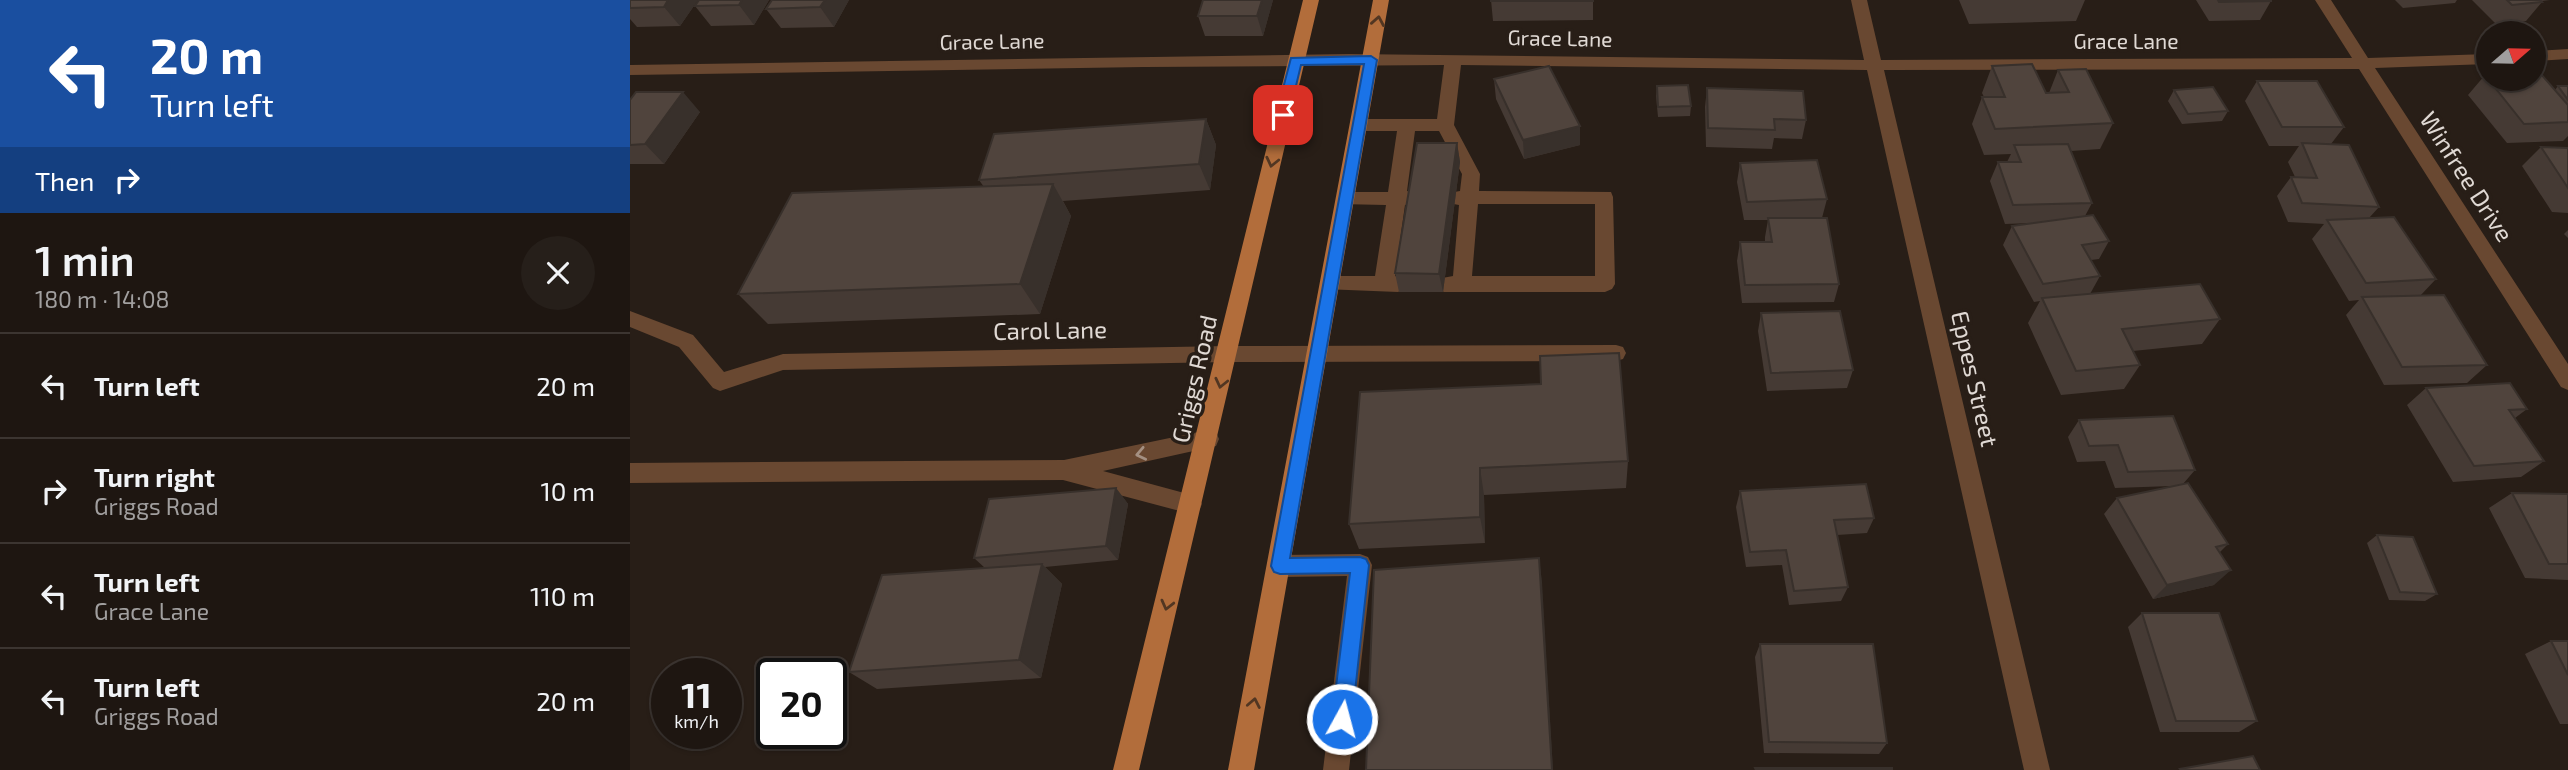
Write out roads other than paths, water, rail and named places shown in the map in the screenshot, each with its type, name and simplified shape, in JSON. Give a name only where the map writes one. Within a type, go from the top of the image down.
[{"type":"main road","name":"Griggs Road","points":[[1126,770],[1208,439],[1311,0]]},
{"type":"main road","points":[[1241,770],[1381,0]]},
{"type":"street","name":"Eppes Street","points":[[1860,0],[2037,770]]},
{"type":"street","name":"Winfree Drive","points":[[2323,0],[2568,381]]},
{"type":"street","points":[[2546,55],[2568,54]]},
{"type":"street","name":"Grace Lane","points":[[630,70],[1371,60],[1875,65],[2364,64],[2476,59]]},
{"type":"street","points":[[1453,60],[1445,125],[1471,174],[1462,198],[1453,284],[1605,284],[1604,197],[1462,198]]},
{"type":"street","points":[[1359,125],[1445,125]]},
{"type":"street","points":[[1331,284],[1393,284],[1406,198],[1407,125]]},
{"type":"street","points":[[1346,199],[1406,198]]},
{"type":"street","name":"Carol Lane","points":[[630,320],[686,341],[720,382],[782,362],[1228,354],[1616,352]]},
{"type":"street","points":[[630,474],[1064,470],[1208,439]]},
{"type":"street","points":[[1064,470],[1191,504]]},
{"type":"street","points":[[1280,566],[1360,565],[1336,770]]}]
